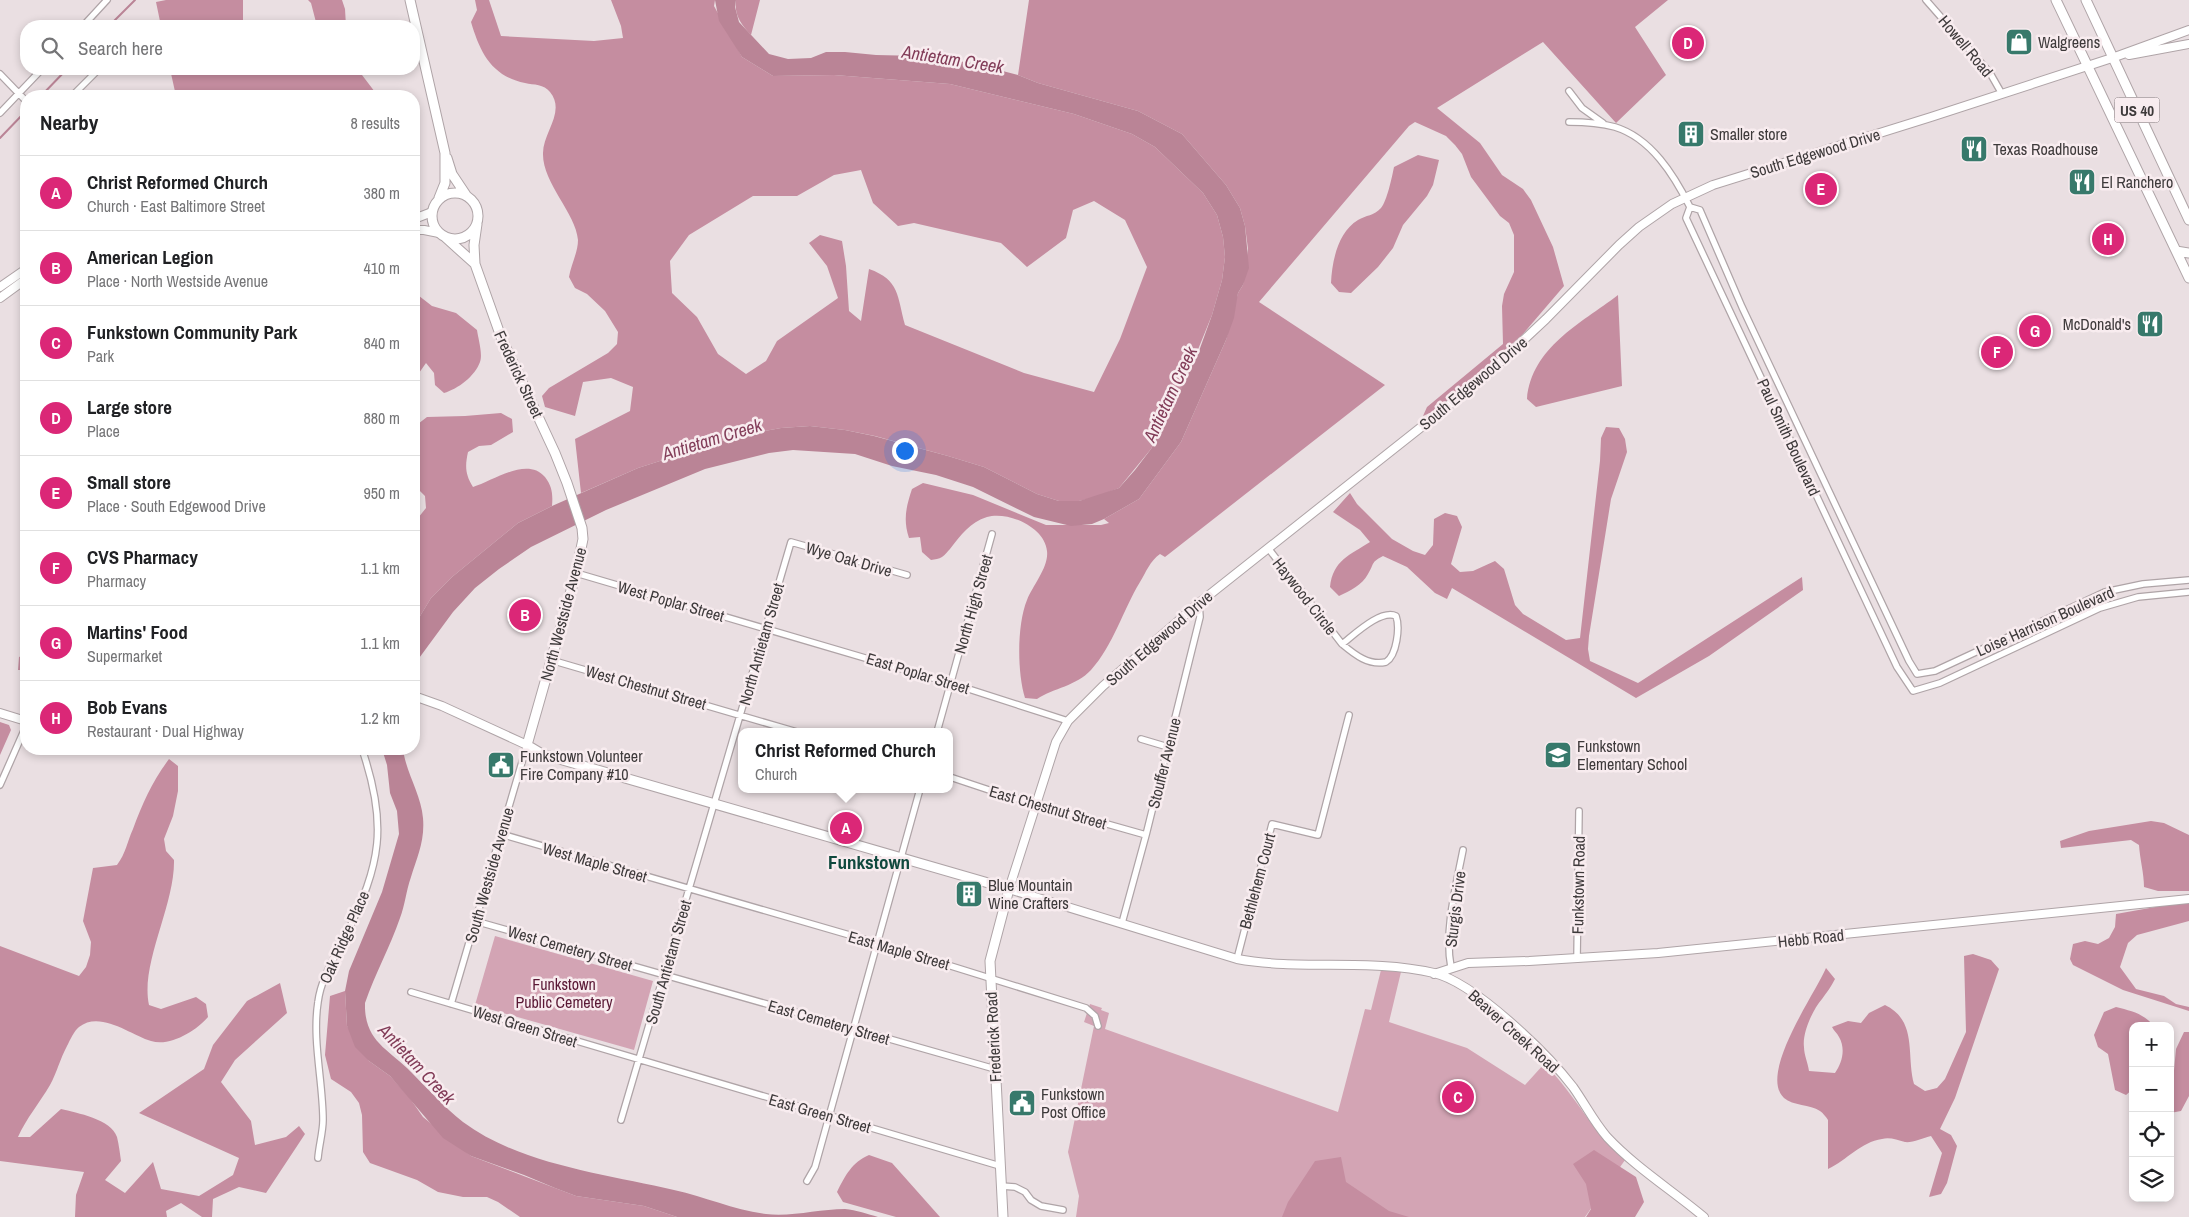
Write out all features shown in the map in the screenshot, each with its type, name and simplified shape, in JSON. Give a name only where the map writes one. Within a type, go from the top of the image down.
[{"type":"main road","points":[[410,0],[414,20]]},
{"type":"main road","name":"US 40","points":[[2056,0],[2189,278]]},
{"type":"main road","name":"US 40","points":[[2086,0],[2189,220]]},
{"type":"main road","points":[[420,45],[444,153],[452,174],[462,192],[468,196],[477,209],[477,224],[469,234],[458,239],[442,235],[434,227],[432,212],[445,183],[444,153]]},
{"type":"main road","points":[[439,198],[453,192],[468,196]]},
{"type":"main road","name":"Frederick Street","points":[[477,224],[474,245],[475,264],[501,337],[567,482]]},
{"type":"main road","name":"Frederick Street","points":[[442,235],[475,264]]},
{"type":"main road","points":[[2176,251],[2189,253]]},
{"type":"main road","name":"North Westside Avenue","points":[[527,745],[582,548],[582,528],[567,482]]},
{"type":"main road","points":[[527,745],[542,754],[1009,888]]},
{"type":"main road","name":"Frederick Road","points":[[1003,1217],[990,961],[1009,888]]},
{"type":"street","points":[[88,20],[107,0]]},
{"type":"street","name":"Howell Road","points":[[1926,0],[1990,73],[2002,94]]},
{"type":"street","points":[[2112,58],[2189,30]]},
{"type":"street","points":[[2112,58],[2189,44]]},
{"type":"street","name":"South Edgewood Drive","points":[[1009,888],[1056,742],[1068,721],[1103,686],[1199,603],[1482,378],[1518,347],[1639,227],[1672,204],[1713,185],[2112,58]]},
{"type":"street","points":[[0,74],[19,94],[0,114]]},
{"type":"street","points":[[23,90],[36,75]]},
{"type":"street","points":[[78,90],[93,75]]},
{"type":"street","points":[[1569,91],[1582,108],[1607,126]]},
{"type":"street","name":"Paul Smith Boulevard","points":[[1569,122],[1607,126],[1630,134],[1653,152],[1674,177],[1690,207],[1700,210],[1742,307],[1909,662],[1917,674],[1935,671]]},
{"type":"street","name":"Paul Smith Boulevard","points":[[1690,207],[1686,218],[1898,667],[1913,691],[1940,683]]},
{"type":"street","points":[[420,217],[432,212]]},
{"type":"street","points":[[420,230],[442,235]]},
{"type":"street","points":[[0,287],[20,273]]},
{"type":"street","points":[[0,298],[20,283]]},
{"type":"street","points":[[1801,463],[1813,458]]},
{"type":"street","name":"North High Street","points":[[938,728],[992,534]]},
{"type":"street","name":"Wye Oak Drive","points":[[791,542],[907,576]]},
{"type":"street","name":"North Antietam Street","points":[[715,804],[791,542]]},
{"type":"street","name":"Haywood Circle","points":[[1268,548],[1342,644],[1354,655],[1374,663],[1386,662],[1393,656],[1398,625],[1396,616],[1390,614],[1378,617],[1342,644]]},
{"type":"street","name":"West Poplar Street","points":[[576,573],[766,628]]},
{"type":"street","name":"Loise Harrison Boulevard","points":[[1935,671],[2105,592],[2143,584],[2189,580]]},
{"type":"street","name":"Loise Harrison Boulevard","points":[[1940,683],[2100,608],[2138,597],[2189,592]]},
{"type":"street","name":"Stouffer Avenue","points":[[1122,923],[1146,836],[1200,617],[1199,603]]},
{"type":"street","name":"East Poplar Street","points":[[766,628],[950,683],[1068,721]]},
{"type":"street","name":"West Chestnut Street","points":[[551,660],[741,715]]},
{"type":"street","points":[[420,698],[442,706],[527,745]]},
{"type":"street","points":[[0,713],[20,719]]},
{"type":"street","points":[[741,715],[785,728]]},
{"type":"street","name":"Bethlehem Court","points":[[1237,959],[1272,824],[1318,836],[1349,716]]},
{"type":"street","points":[[1140,739],[1168,747]]},
{"type":"street","points":[[0,785],[20,740]]},
{"type":"street","name":"South Westside Avenue","points":[[451,1004],[527,745]]},
{"type":"street","name":"Oak Ridge Place","points":[[318,1158],[323,1122],[316,1024],[318,1002],[327,971],[362,903],[378,842],[377,807],[364,755]]},
{"type":"street","name":"East Chestnut Street","points":[[953,778],[1146,836]]},
{"type":"street","points":[[808,1181],[815,1167],[919,793]]},
{"type":"street","name":"South Antietam Street","points":[[621,1120],[715,804]]},
{"type":"street","name":"Funkstown Road","points":[[1576,959],[1579,811]]},
{"type":"street","name":"West Maple Street","points":[[501,834],[690,889]]},
{"type":"street","name":"Sturgis Drive","points":[[1451,967],[1449,956],[1453,905],[1463,850]]},
{"type":"street","name":"Beaver Creek Road","points":[[1009,888],[1237,959],[1271,964],[1391,967],[1434,974],[1455,981],[1471,991],[1519,1031],[1572,1086],[1607,1136],[1621,1150],[1704,1217]]},
{"type":"street","name":"East Maple Street","points":[[690,889],[878,943],[1086,1008],[1095,1016],[1098,1026]]},
{"type":"street","name":"Hebb Road","points":[[1434,974],[1451,967],[1481,962],[1576,959],[1677,951],[2189,899]]},
{"type":"street","name":"West Cemetery Street","points":[[476,921],[664,975]]},
{"type":"street","name":"East Cemetery Street","points":[[664,975],[995,1069]]},
{"type":"street","name":"West Green Street","points":[[411,992],[639,1060]]},
{"type":"street","name":"East Green Street","points":[[639,1060],[1000,1166]]},
{"type":"street","points":[[1001,1186],[1015,1187],[1025,1192],[1031,1200],[1041,1206],[1062,1210]]},
{"type":"green space","name":"Funkstown Public Cemetery","points":[[495,936],[653,981],[634,1050],[475,1005]]},
{"type":"green space","points":[[1381,970],[1401,972],[1389,1022],[1467,1048],[1525,1085],[1544,1064],[1565,1087],[1603,1138],[1625,1160],[1585,1217],[1076,1217],[1079,1196],[1068,1152],[1094,1026],[1084,1022],[1090,1004],[1102,1008],[1101,1010],[1109,1013],[1105,1029],[1338,1112],[1365,1009],[1371,1010]]},
{"type":"shaded area","points":[[166,0],[243,0],[243,20],[160,20],[156,2]]},
{"type":"shaded area","points":[[308,0],[342,0],[346,20],[315,20],[311,3]]},
{"type":"shaded area","points":[[475,0],[489,0],[501,36],[594,41],[623,38],[621,26],[611,0],[715,0],[714,6],[742,57],[773,76],[834,75],[950,84],[1074,114],[1132,134],[1155,147],[1203,193],[1217,215],[1223,237],[1225,257],[1222,280],[1212,315],[1184,384],[1151,449],[1119,488],[1079,501],[1059,501],[1037,494],[984,467],[875,436],[810,426],[781,428],[738,436],[638,468],[581,493],[575,439],[630,411],[633,387],[611,378],[583,382],[575,416],[545,407],[542,396],[549,388],[608,353],[617,344],[618,332],[605,311],[587,294],[575,288],[569,277],[578,245],[576,230],[572,219],[553,187],[544,164],[543,153],[555,115],[556,107],[554,100],[550,92],[545,88],[513,80],[495,69],[483,53],[471,22],[477,10]],"holes":[[[861,170],[873,203],[898,226],[914,223],[1001,243],[1027,267],[1066,238],[1073,210],[1094,201],[1125,220],[1147,267],[1120,339],[1094,392],[1024,373],[905,325],[896,290],[887,278],[869,269],[861,321],[849,311],[842,241],[820,235],[809,243],[827,266],[838,298],[777,341],[766,361],[746,374],[718,354],[697,317],[672,293],[670,261],[689,235],[753,196],[797,196],[834,175]]]},
{"type":"shaded area","name":"Antietam Creek","points":[[715,0],[736,0],[735,7],[739,22],[769,54],[788,59],[811,58],[826,52],[845,52],[920,56],[972,63],[1138,111],[1182,134],[1226,185],[1240,208],[1245,226],[1249,268],[1238,293],[1234,318],[1226,340],[1181,442],[1139,499],[1092,524],[1071,526],[1034,517],[973,487],[936,475],[892,466],[855,454],[793,450],[769,453],[705,469],[606,510],[531,547],[475,588],[453,612],[420,657],[420,616],[431,598],[452,577],[518,523],[638,468],[738,436],[781,428],[810,426],[845,430],[874,436],[984,467],[1037,494],[1059,501],[1079,501],[1119,488],[1151,449],[1199,351],[1222,280],[1225,257],[1223,237],[1217,215],[1203,193],[1155,147],[1132,134],[1074,114],[950,84],[834,75],[773,76],[742,57],[719,21]]},
{"type":"shaded area","points":[[736,0],[760,0],[751,35],[739,19],[736,10]]},
{"type":"shaded area","points":[[1029,0],[1668,0],[1635,27],[1666,75],[1616,123],[1543,42],[1437,108],[1480,143],[1502,175],[1523,189],[1531,200],[1553,247],[1564,286],[1523,334],[1443,407],[1423,416],[1427,407],[1503,344],[1502,306],[1504,294],[1514,272],[1514,235],[1509,223],[1500,216],[1471,177],[1462,154],[1455,145],[1446,136],[1415,122],[1409,126],[1259,302],[1385,385],[1165,557],[1160,554],[1148,567],[1106,650],[1091,670],[1079,680],[1037,699],[1025,698],[1019,662],[1019,648],[1021,622],[1027,600],[1046,563],[1047,551],[1045,542],[1033,528],[1015,519],[1005,516],[987,517],[971,526],[943,556],[931,560],[922,552],[920,537],[909,538],[907,531],[906,514],[912,489],[923,483],[973,495],[1046,525],[1101,525],[1109,523],[1104,519],[1139,499],[1181,442],[1226,340],[1238,293],[1243,285],[1248,249],[1240,208],[1226,185],[1182,134],[1138,111],[1038,83],[1018,75]]},
{"type":"shaded area","points":[[171,75],[362,75],[373,90],[175,90]]},
{"type":"shaded area","points":[[1418,155],[1439,160],[1433,185],[1427,196],[1403,225],[1393,248],[1378,267],[1351,293],[1339,292],[1331,283],[1337,248],[1345,232],[1361,218],[1376,213],[1381,208],[1391,183],[1394,167]]},
{"type":"shaded area","points":[[1618,295],[1622,386],[1536,407],[1527,399],[1531,381],[1538,365],[1548,351],[1560,338]]},
{"type":"shaded area","points":[[420,297],[432,306],[456,313],[477,330],[481,355],[478,367],[474,372],[455,388],[444,393],[435,385],[434,373],[426,363],[420,372]]},
{"type":"shaded area","points":[[501,413],[512,419],[513,432],[491,445],[479,446],[468,452],[466,470],[473,487],[520,469],[538,471],[545,477],[551,487],[552,506],[518,523],[452,577],[431,598],[420,616],[420,516],[426,508],[425,496],[420,491],[420,422],[427,417]]},
{"type":"shaded area","points":[[1606,427],[1619,428],[1625,439],[1627,452],[1611,499],[1589,636],[1588,649],[1590,661],[1638,683],[1802,577],[1803,590],[1709,656],[1636,698],[1452,588],[1447,599],[1435,593],[1407,567],[1383,556],[1374,562],[1368,574],[1351,590],[1339,596],[1330,587],[1335,570],[1339,564],[1349,555],[1370,542],[1360,530],[1333,512],[1350,493],[1357,504],[1392,539],[1413,551],[1425,555],[1433,545],[1434,519],[1445,513],[1457,516],[1462,527],[1451,564],[1460,572],[1473,571],[1495,561],[1504,569],[1515,605],[1523,614],[1566,640],[1580,638],[1601,438]]},
{"type":"shaded area","points":[[19,657],[20,670],[18,670]]},
{"type":"shaded area","points":[[0,722],[9,725],[11,730],[0,755]]},
{"type":"shaded area","name":"Antietam Creek","points":[[384,755],[404,755],[422,809],[423,834],[402,913],[365,1003],[366,1016],[373,1036],[379,1044],[443,1104],[463,1122],[486,1137],[511,1149],[565,1166],[674,1190],[766,1214],[776,1215],[845,1209],[878,1217],[677,1217],[644,1206],[576,1196],[471,1156],[443,1138],[390,1076],[369,1061],[355,1047],[347,1026],[345,991],[349,971],[382,892],[399,834],[397,811],[390,793]]},
{"type":"shaded area","points":[[169,759],[178,766],[178,791],[173,816],[164,839],[166,851],[174,860],[173,877],[149,971],[149,1005],[161,1009],[196,997],[206,1004],[208,1017],[197,1028],[166,1042],[151,1041],[106,1022],[87,1022],[79,1027],[69,1041],[50,1085],[18,1137],[30,1137],[61,1109],[84,1115],[101,1121],[114,1131],[117,1137],[121,1161],[105,1180],[125,1193],[153,1162],[161,1189],[199,1196],[233,1175],[239,1158],[139,1113],[204,1069],[213,1045],[247,1001],[280,983],[287,1013],[235,1060],[221,1082],[251,1121],[255,1145],[286,1137],[299,1126],[305,1134],[266,1193],[239,1187],[213,1199],[212,1217],[202,1217],[181,1203],[166,1211],[167,1217],[75,1217],[76,1195],[84,1172],[0,1161],[0,946],[79,976],[86,967],[90,955],[91,942],[83,921],[93,868],[117,865],[120,861],[148,792]]},
{"type":"shaded area","points":[[2151,821],[2164,823],[2189,835],[2189,891],[2158,891],[2144,887],[2139,845],[2131,840],[2061,848],[2060,841],[2089,831]]},
{"type":"shaded area","points":[[2189,901],[2189,921],[2137,935],[2128,943],[2120,967],[2136,989],[2164,996],[2176,1004],[2189,1007],[2189,1011],[2123,990],[2073,965],[2070,959],[2073,944],[2085,941],[2098,944],[2109,938],[2115,927],[2116,914]]},
{"type":"shaded area","points":[[1973,954],[1991,960],[1999,969],[1955,1098],[1940,1129],[1951,1135],[1957,1146],[1947,1183],[1941,1194],[1929,1197],[1942,1153],[1931,1136],[1908,1142],[1888,1138],[1874,1141],[1861,1147],[1828,1169],[1828,1120],[1816,1109],[1788,1101],[1784,1098],[1778,1087],[1778,1071],[1783,1053],[1801,1014],[1826,968],[1835,979],[1815,1009],[1806,1028],[1804,1050],[1809,1071],[1835,1073],[1840,1065],[1843,1051],[1841,1042],[1832,1027],[1848,1021],[1861,1023],[1869,1013],[1885,1005],[1895,1012],[1907,1029],[1914,1084],[1925,1091],[1937,1088],[1945,1079],[1966,1032],[1964,956]]},
{"type":"shaded area","points":[[345,991],[347,1026],[369,1061],[390,1076],[409,1097],[423,1117],[471,1156],[576,1196],[644,1206],[677,1217],[520,1217],[487,1197],[463,1197],[438,1192],[417,1180],[370,1163],[363,1152],[362,1115],[359,1103],[351,1092],[331,1079],[325,1055],[330,996]]},
{"type":"shaded area","points":[[2116,1007],[2132,1011],[2150,1022],[2129,1022],[2129,1092],[2126,1095],[2115,1090],[2108,1054],[2098,1047],[2094,1035],[2104,1012]]},
{"type":"shaded area","points":[[2184,1032],[2189,1032],[2189,1096],[2181,1111],[2174,1112],[2174,1070],[2176,1049]]},
{"type":"shaded area","points":[[1594,1150],[1636,1177],[1644,1202],[1635,1217],[1586,1217],[1591,1209],[1586,1184],[1573,1164]]},
{"type":"shaded area","points":[[869,1155],[892,1163],[940,1217],[896,1217],[843,1202],[837,1192],[843,1180],[858,1161]]},
{"type":"shaded area","points":[[1341,1157],[1346,1182],[1389,1211],[1409,1217],[1282,1217],[1288,1202],[1315,1161]]},
{"type":"waterway","points":[[115,20],[135,0]]},
{"type":"waterway","points":[[47,90],[61,75]]},
{"type":"waterway","points":[[0,138],[20,117]]},
{"type":"place","name":"Walgreens","points":[[2019,42]]},
{"type":"place","name":"Large store","points":[[1688,43]]},
{"type":"place","name":"Smaller store","points":[[1691,134]]},
{"type":"place","name":"Texas Roadhouse","points":[[1974,149]]},
{"type":"place","name":"El Ranchero","points":[[2082,182]]},
{"type":"place","name":"Small store","points":[[1821,189]]},
{"type":"place","name":"Bob Evans","points":[[2108,239]]},
{"type":"place","name":"McDonald's","points":[[2150,324]]},
{"type":"place","name":"Martins' Food","points":[[2035,331]]},
{"type":"place","name":"CVS Pharmacy","points":[[1997,352]]},
{"type":"place","name":"American Legion","points":[[525,615]]},
{"type":"place","name":"Funkstown Elementary School","points":[[1558,755]]},
{"type":"place","name":"Funkstown Volunteer Fire Company #10","points":[[501,765]]},
{"type":"place","name":"Christ Reformed Church","points":[[846,828]]},
{"type":"place","name":"Blue Mountain Wine Crafters","points":[[969,894]]},
{"type":"place","name":"Funkstown Community Park","points":[[1458,1097]]},
{"type":"place","name":"Funkstown Post Office","points":[[1022,1103]]},
{"type":"district","name":"Funkstown","points":[[869,862]]}]
